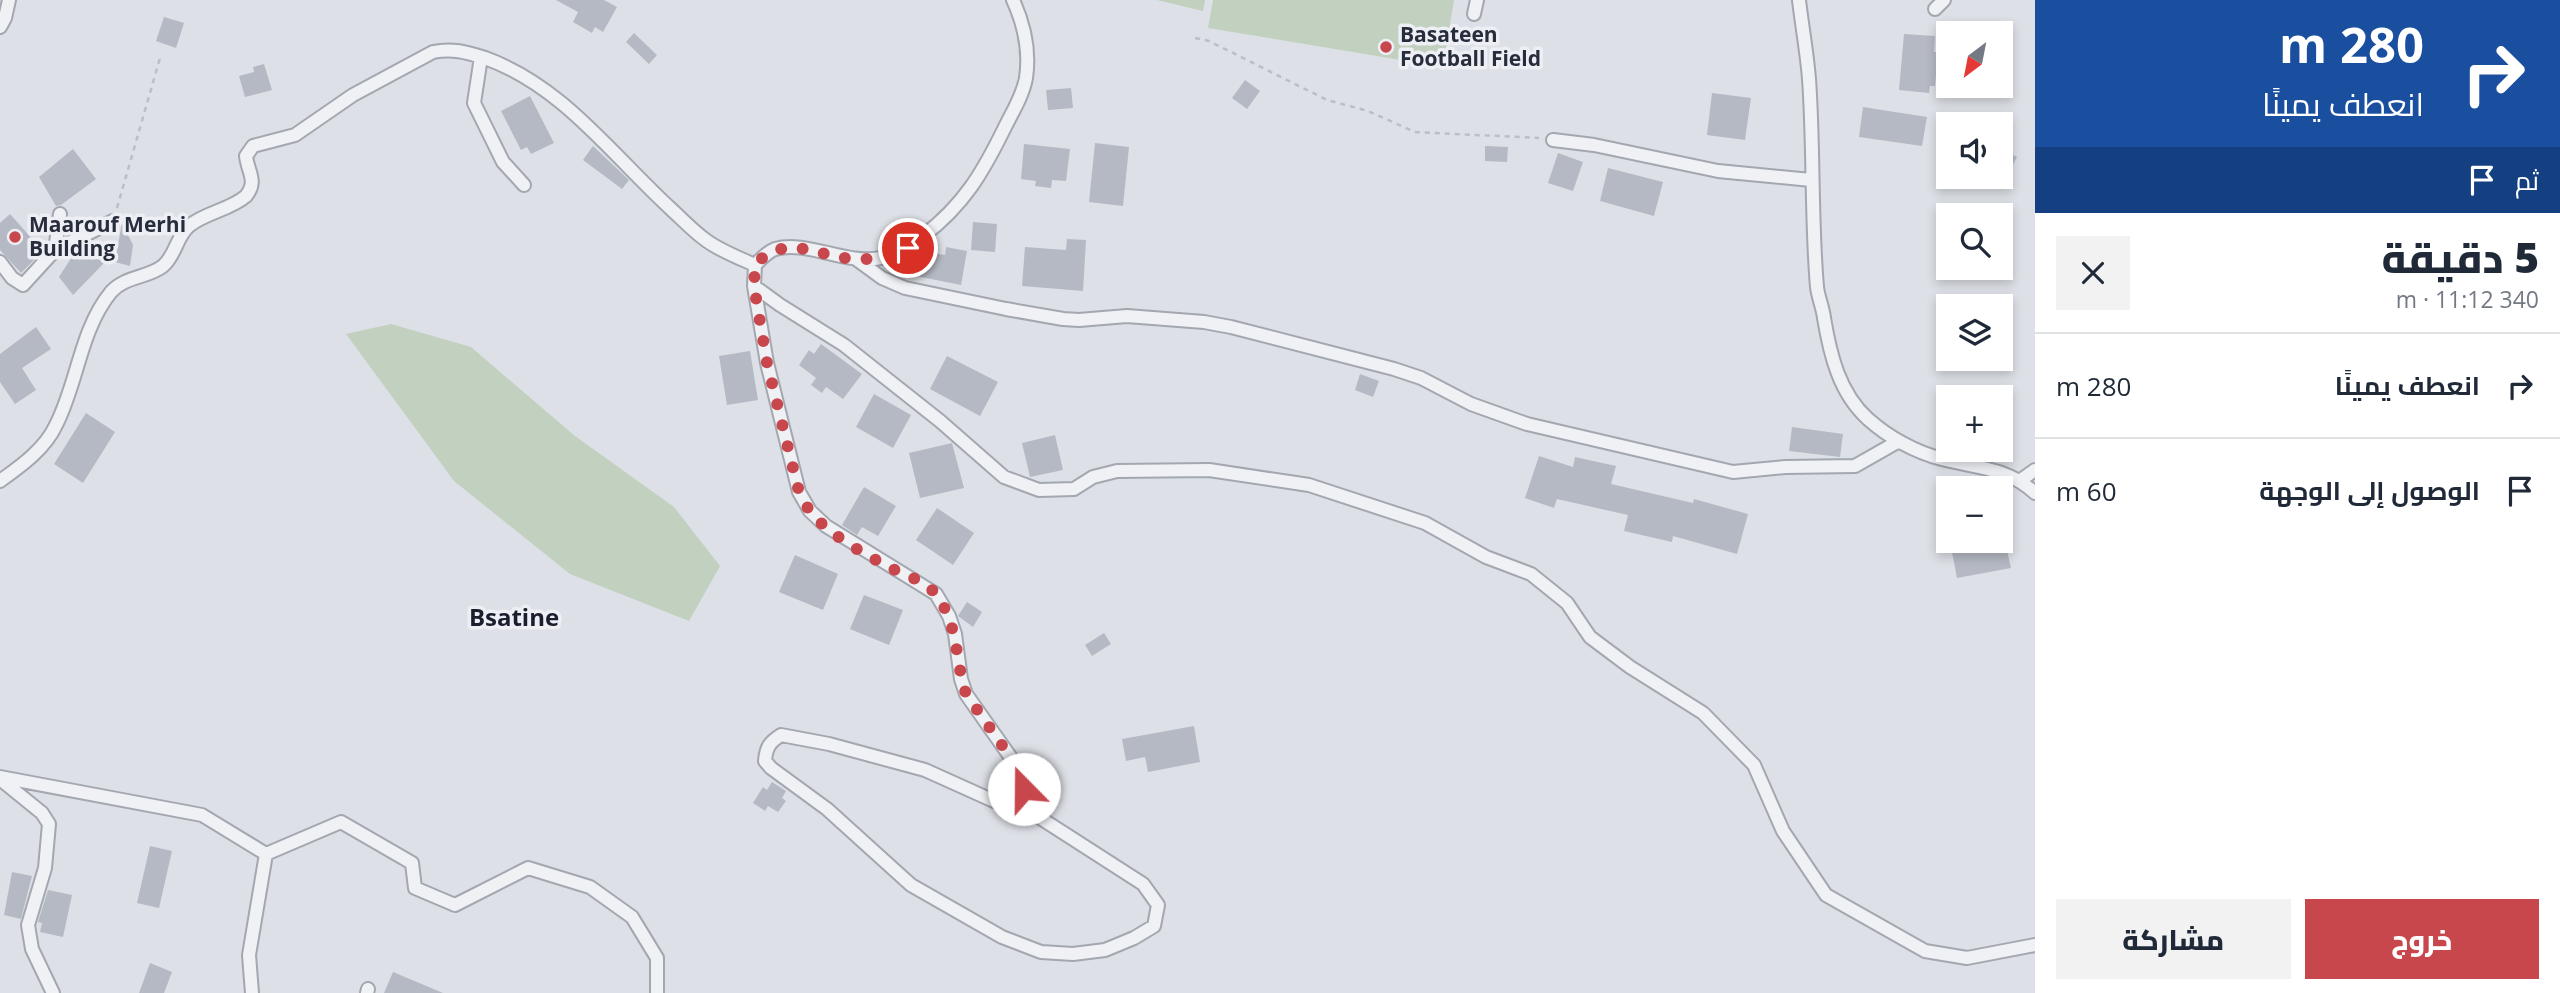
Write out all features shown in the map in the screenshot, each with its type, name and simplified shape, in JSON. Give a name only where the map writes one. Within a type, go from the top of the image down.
[{"type":"street","points":[[0,27],[9,0]]},
{"type":"street","points":[[1013,0],[1027,50],[1026,79],[992,153],[963,200],[908,248],[882,258],[856,259],[801,248],[775,249],[764,255],[755,265],[754,286],[767,363],[799,492],[810,511],[826,526],[936,594],[949,616],[955,634],[961,679],[966,694],[1021,772],[1024,789],[1013,804],[1005,806],[925,770],[805,738],[782,735],[771,741],[765,761],[827,809],[912,885],[1002,937],[1041,952],[1073,954],[1105,950],[1154,926],[1158,905],[1143,884],[1013,804]]},
{"type":"street","points":[[1474,14],[1477,0]]},
{"type":"street","points":[[1799,0],[1809,78],[1811,180],[1818,290],[1835,368],[1850,398],[1867,418],[1899,442],[1940,459],[2006,473],[2021,480],[2035,493]]},
{"type":"street","points":[[0,481],[31,458],[56,426],[89,330],[113,290],[123,282],[163,266],[188,226],[246,196],[253,181],[246,156],[253,145],[295,135],[353,95],[433,52],[445,49],[460,50],[481,57],[524,76],[546,90],[570,109],[706,241],[755,265]]},
{"type":"street","points":[[481,57],[474,103],[503,162],[524,185]]},
{"type":"street","points":[[1553,139],[1718,171],[1811,180]]},
{"type":"street","points":[[55,250],[60,214]]},
{"type":"street","points":[[0,262],[12,278],[23,285],[55,250],[113,221]]},
{"type":"street","points":[[856,259],[881,278],[905,288],[1006,309],[1063,319],[1127,316],[1204,322],[1231,327],[1394,369],[1421,378],[1471,404],[1527,424],[1733,472],[1785,467],[1855,466],[1899,442]]},
{"type":"street","points":[[754,286],[844,345],[940,421],[1004,477],[1039,490],[1074,489],[1093,477],[1117,471],[1209,470],[1308,485],[1425,523],[1486,557],[1531,574],[1567,603],[1590,637],[1630,667],[1703,713],[1754,765],[1783,831],[1826,895],[1925,951],[1967,958],[2028,945],[2035,946]]},
{"type":"street","points":[[2021,480],[2035,470]]},
{"type":"street","points":[[0,778],[202,815],[266,854]]},
{"type":"street","points":[[0,778],[42,813],[49,824],[45,868],[28,925],[32,949],[53,993]]},
{"type":"street","points":[[266,854],[341,821],[412,863],[415,888],[455,905],[528,868],[590,887],[632,917],[657,958],[657,993]]},
{"type":"street","points":[[251,993],[250,955],[266,854]]},
{"type":"path","points":[[1195,38],[1209,41],[1327,100],[1368,111],[1415,132],[1553,139]]},
{"type":"path","points":[[113,221],[160,58]]},
{"type":"green space","points":[[1157,0],[1205,0],[1203,11]]},
{"type":"green space","name":"Basateen Football Field","points":[[1213,0],[1454,0],[1443,67],[1208,28]]},
{"type":"green space","points":[[391,324],[471,347],[575,436],[674,507],[720,566],[689,621],[570,574],[454,481],[346,334]]},
{"type":"building","points":[[556,0],[604,0],[617,7],[603,32],[595,27],[592,33],[573,22],[578,12]]},
{"type":"building","points":[[164,17],[184,23],[176,48],[156,41]]},
{"type":"building","points":[[634,33],[657,55],[649,64],[626,42]]},
{"type":"building","points":[[1904,34],[1935,36],[1935,86],[1930,86],[1929,93],[1899,90]]},
{"type":"building","points":[[264,64],[272,90],[245,97],[239,76],[254,72],[253,67]]},
{"type":"building","points":[[1245,80],[1260,91],[1247,109],[1232,98]]},
{"type":"building","points":[[1071,88],[1073,108],[1048,110],[1046,90]]},
{"type":"building","points":[[1712,93],[1751,98],[1745,140],[1707,135]]},
{"type":"building","points":[[530,96],[554,143],[531,154],[527,147],[521,150],[501,111]]},
{"type":"building","points":[[1863,107],[1927,117],[1922,146],[1859,137]]},
{"type":"building","points":[[1095,143],[1129,147],[1123,206],[1089,202]]},
{"type":"building","points":[[1024,144],[1070,149],[1066,181],[1052,180],[1051,188],[1035,186],[1036,181],[1021,179]]},
{"type":"building","points":[[593,146],[629,180],[622,189],[583,160]]},
{"type":"building","points":[[1485,146],[1508,147],[1507,162],[1485,161]]},
{"type":"building","points":[[73,149],[96,179],[56,206],[39,177]]},
{"type":"building","points":[[1558,153],[1583,162],[1573,191],[1548,183]]},
{"type":"building","points":[[1608,168],[1663,182],[1654,216],[1600,201]]},
{"type":"building","name":"Maarouf Merhi Building","points":[[10,214],[43,251],[21,273],[0,250],[0,223]]},
{"type":"building","points":[[973,222],[997,224],[995,252],[971,250]]},
{"type":"building","points":[[122,223],[133,245],[130,266],[115,262]]},
{"type":"building","points":[[1067,239],[1086,240],[1083,291],[1022,286],[1025,247],[1066,250]]},
{"type":"building","points":[[81,247],[105,262],[73,295],[59,277]]},
{"type":"building","points":[[946,247],[967,251],[961,285],[916,276],[920,251],[945,255]]},
{"type":"building","points":[[36,327],[51,349],[22,368],[36,390],[15,404],[0,382],[0,354]]},
{"type":"building","points":[[821,344],[862,374],[843,399],[826,387],[822,393],[811,385],[816,378],[799,365],[809,350],[814,354]]},
{"type":"building","points":[[750,351],[758,400],[727,405],[719,356]]},
{"type":"building","points":[[947,356],[998,382],[980,416],[930,389]]},
{"type":"building","points":[[1360,374],[1379,381],[1373,397],[1355,390]]},
{"type":"building","points":[[874,394],[911,415],[893,448],[856,427]]},
{"type":"building","points":[[86,413],[115,432],[83,483],[54,464]]},
{"type":"building","points":[[1792,427],[1843,434],[1840,457],[1789,451]]},
{"type":"building","points":[[1055,435],[1063,470],[1030,477],[1022,443]]},
{"type":"building","points":[[952,443],[964,488],[920,498],[909,453]]},
{"type":"building","points":[[1539,456],[1573,467],[1575,457],[1616,466],[1611,484],[1693,503],[1694,499],[1748,514],[1737,554],[1673,536],[1672,542],[1624,531],[1628,515],[1557,499],[1554,508],[1525,498]]},
{"type":"building","points":[[864,487],[896,506],[878,536],[862,527],[857,535],[842,525]]},
{"type":"building","points":[[937,508],[974,533],[953,565],[916,540]]},
{"type":"building","points":[[1952,553],[2008,553],[2011,568],[1957,578]]},
{"type":"building","points":[[795,555],[838,574],[823,610],[779,592]]},
{"type":"building","points":[[864,595],[903,610],[889,645],[850,629]]},
{"type":"building","points":[[967,602],[982,612],[973,627],[958,616]]},
{"type":"building","points":[[1104,633],[1111,644],[1092,656],[1085,645]]},
{"type":"building","points":[[1194,726],[1200,762],[1148,772],[1145,757],[1126,761],[1122,739]]},
{"type":"building","points":[[772,782],[786,791],[782,798],[786,801],[778,812],[768,806],[765,811],[753,803],[763,787],[767,790]]},
{"type":"building","points":[[150,846],[172,851],[159,908],[137,903]]},
{"type":"building","points":[[12,872],[32,876],[21,919],[4,915]]},
{"type":"building","points":[[48,890],[72,895],[63,937],[40,932],[42,923],[38,922]]},
{"type":"building","points":[[150,963],[172,972],[164,993],[139,993]]},
{"type":"building","points":[[393,972],[443,993],[384,993]]},
{"type":"place","name":"Basateen Football Field","points":[[1386,47]]},
{"type":"place","name":"Maarouf Merhi Building","points":[[15,237]]},
{"type":"district","name":"Bsatine","points":[[514,618]]},
{"type":"route","points":[[908,248],[882,258],[835,257],[801,248],[775,249],[764,255],[755,265],[754,286],[767,363],[799,492],[810,511],[826,526],[858,548],[936,594],[949,616],[955,634],[961,679],[966,694],[1021,772],[1024,789]]}]
